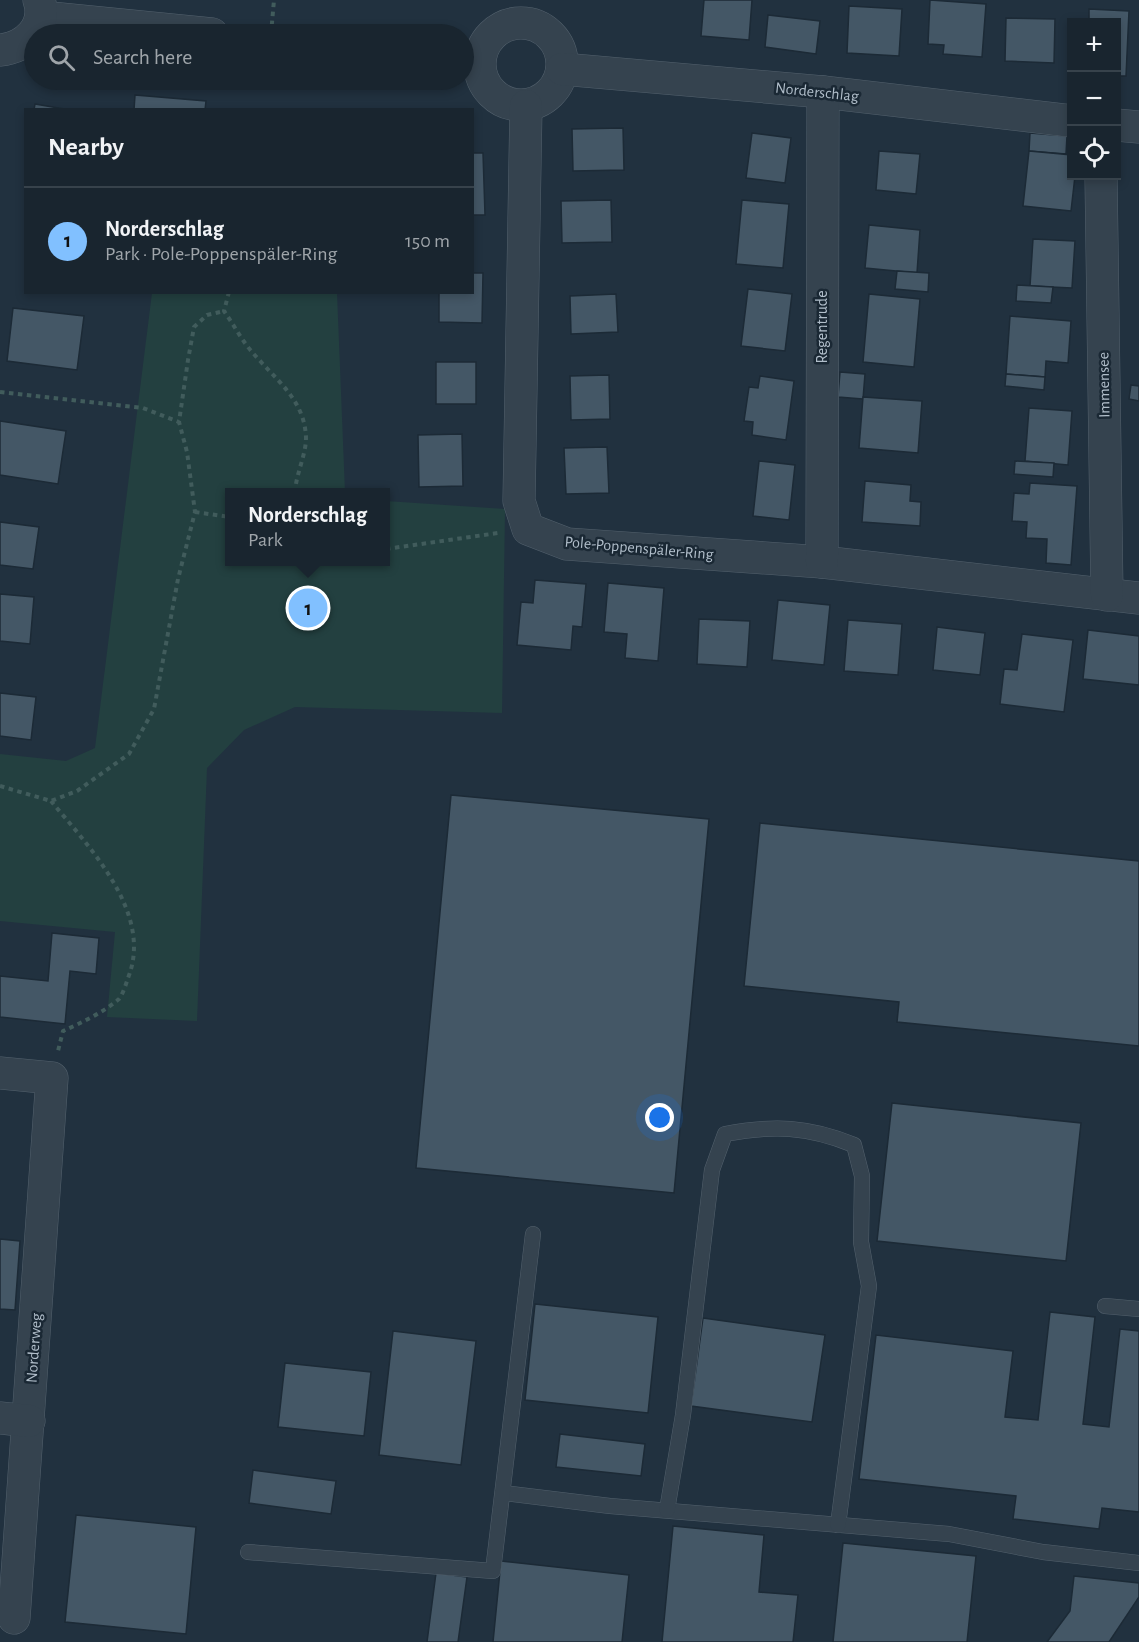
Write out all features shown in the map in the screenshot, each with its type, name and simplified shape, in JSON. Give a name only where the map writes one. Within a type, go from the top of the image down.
[{"type":"street","points":[[37,24],[40,9],[143,24]]},
{"type":"street","points":[[474,56],[498,30],[515,24],[534,13],[555,42],[561,55],[561,69],[558,82],[550,93],[539,102],[526,106],[502,101],[492,94],[474,65]]},
{"type":"street","points":[[0,50],[13,49],[24,43]]},
{"type":"street","name":"Norderschlag","points":[[561,69],[823,92],[1067,121]]},
{"type":"street","name":"Regentrude","points":[[822,562],[823,92]]},
{"type":"street","points":[[526,106],[519,501],[528,529]]},
{"type":"street","points":[[1121,125],[1139,127]]},
{"type":"street","name":"Immensee","points":[[1101,180],[1107,595]]},
{"type":"street","name":"Pole-Poppenspäler-Ring","points":[[528,529],[567,544],[822,562],[1139,598]]},
{"type":"street","points":[[0,1074],[52,1078]]},
{"type":"street","name":"Norderweg","points":[[14,1618],[15,1419],[52,1078]]},
{"type":"lane","points":[[667,1510],[683,1416],[712,1170],[725,1134],[763,1127],[824,1133],[854,1145],[862,1176],[861,1242],[869,1286],[838,1525]]},
{"type":"lane","points":[[248,1552],[493,1570],[504,1493],[533,1234]]},
{"type":"lane","points":[[1105,1306],[1139,1309]]},
{"type":"lane","points":[[504,1493],[667,1510],[949,1534],[1043,1552],[1139,1563]]},
{"type":"path","points":[[271,24],[274,0]]},
{"type":"path","points":[[228,294],[224,311],[253,353],[283,383],[304,416],[306,441],[296,474],[295,488]]},
{"type":"path","points":[[51,801],[77,791],[129,754],[154,709],[178,579],[195,512],[187,452],[179,422],[194,327],[207,315],[224,311]]},
{"type":"path","points":[[0,392],[143,408],[179,422]]},
{"type":"path","points":[[195,512],[225,516]]},
{"type":"path","points":[[390,548],[528,529]]},
{"type":"path","points":[[0,786],[51,801],[98,858],[129,913],[134,934],[132,967],[120,998],[63,1031],[52,1078]]},
{"type":"green space","points":[[152,294],[337,294],[345,488],[225,488],[225,566],[390,566],[390,501],[505,509],[502,713],[295,707],[244,730],[207,768],[197,1021],[107,1017],[115,932],[0,921],[0,754],[66,761],[95,748]]},
{"type":"building","points":[[704,0],[752,0],[749,40],[701,36]]},
{"type":"building","points":[[930,0],[986,4],[982,57],[943,54],[944,45],[928,44]]},
{"type":"building","points":[[849,6],[902,9],[899,56],[847,53]]},
{"type":"building","points":[[1089,9],[1129,11],[1126,76],[1121,76],[1121,18],[1089,18]]},
{"type":"building","points":[[768,15],[820,21],[816,54],[765,47]]},
{"type":"building","points":[[1006,18],[1055,19],[1054,63],[1005,61]]},
{"type":"building","points":[[135,95],[206,101],[205,108],[134,108]]},
{"type":"building","points":[[35,104],[58,108],[34,108]]},
{"type":"building","points":[[623,128],[624,170],[573,171],[572,129]]},
{"type":"building","points":[[752,133],[791,138],[785,183],[746,178]]},
{"type":"building","points":[[1030,133],[1067,136],[1066,154],[1029,151]]},
{"type":"building","points":[[879,151],[920,154],[916,194],[876,190]]},
{"type":"building","points":[[1029,151],[1067,155],[1067,180],[1075,180],[1071,211],[1023,206]]},
{"type":"building","points":[[474,153],[483,153],[485,215],[474,215]]},
{"type":"building","points":[[611,200],[612,242],[562,243],[561,201]]},
{"type":"building","points":[[742,200],[789,204],[783,268],[736,264]]},
{"type":"building","points":[[869,225],[920,230],[917,273],[865,268]]},
{"type":"building","points":[[1033,239],[1075,241],[1072,288],[1030,286]]},
{"type":"building","points":[[897,271],[929,273],[928,292],[895,289]]},
{"type":"building","points":[[474,273],[483,273],[482,323],[439,322],[439,294],[474,294]]},
{"type":"building","points":[[1017,285],[1053,287],[1051,303],[1016,301]]},
{"type":"building","points":[[748,289],[792,294],[785,351],[741,346]]},
{"type":"building","points":[[616,294],[618,332],[571,334],[570,296]]},
{"type":"building","points":[[869,294],[920,299],[914,367],[863,362]]},
{"type":"building","points":[[13,308],[84,316],[77,370],[7,361]]},
{"type":"building","points":[[1010,316],[1071,321],[1068,363],[1046,361],[1045,377],[1006,374]]},
{"type":"building","points":[[436,362],[476,362],[476,404],[436,404]]},
{"type":"building","points":[[840,372],[865,374],[863,399],[838,397]]},
{"type":"building","points":[[1006,374],[1045,377],[1044,390],[1005,386]]},
{"type":"building","points":[[609,375],[610,419],[571,420],[570,376]]},
{"type":"building","points":[[760,376],[794,381],[786,440],[752,435],[753,422],[744,421],[749,387],[758,388]]},
{"type":"building","points":[[1131,385],[1139,386],[1139,401],[1129,399]]},
{"type":"building","points":[[863,397],[922,401],[918,453],[859,448]]},
{"type":"building","points":[[1029,408],[1072,411],[1068,465],[1025,461]]},
{"type":"building","points":[[0,421],[66,431],[58,484],[0,475]]},
{"type":"building","points":[[462,434],[463,486],[419,487],[418,435]]},
{"type":"building","points":[[607,447],[609,493],[566,494],[564,448]]},
{"type":"building","points":[[759,461],[795,465],[789,520],[753,516]]},
{"type":"building","points":[[1015,461],[1054,463],[1053,477],[1014,474]]},
{"type":"building","points":[[865,481],[911,485],[910,501],[921,502],[920,526],[862,522]]},
{"type":"building","points":[[1030,483],[1077,486],[1071,565],[1046,563],[1047,539],[1026,538],[1027,522],[1012,521],[1014,493],[1029,494]]},
{"type":"building","points":[[0,522],[39,527],[33,569],[0,565]]},
{"type":"building","points":[[535,580],[586,584],[582,627],[573,626],[571,650],[517,645],[521,602],[533,603]]},
{"type":"building","points":[[608,583],[664,588],[658,661],[625,658],[627,634],[604,632]]},
{"type":"building","points":[[0,594],[34,597],[30,644],[0,641]]},
{"type":"building","points":[[778,600],[830,605],[824,665],[772,660]]},
{"type":"building","points":[[699,619],[750,621],[747,667],[697,664]]},
{"type":"building","points":[[848,620],[902,624],[898,675],[844,671]]},
{"type":"building","points":[[937,627],[985,633],[980,675],[933,670]]},
{"type":"building","points":[[1088,630],[1139,636],[1139,685],[1083,679]]},
{"type":"building","points":[[1022,634],[1073,640],[1064,712],[1000,704],[1004,669],[1017,670]]},
{"type":"building","points":[[0,693],[36,697],[31,740],[0,736]]},
{"type":"building","points":[[451,795],[709,819],[674,1193],[416,1168]]},
{"type":"building","points":[[760,823],[1139,861],[1139,1046],[897,1022],[899,1002],[744,986]]},
{"type":"building","points":[[52,933],[99,938],[96,974],[70,971],[65,1024],[0,1017],[0,976],[48,981]]},
{"type":"building","points":[[892,1103],[1081,1123],[1066,1261],[877,1241]]},
{"type":"building","points":[[0,1239],[20,1241],[15,1310],[0,1309]]},
{"type":"building","points":[[535,1304],[658,1317],[648,1413],[525,1400]]},
{"type":"building","points":[[1050,1312],[1095,1317],[1083,1424],[1109,1427],[1120,1329],[1139,1331],[1139,1512],[1102,1508],[1099,1529],[1013,1519],[1016,1496],[859,1479],[876,1335],[1013,1351],[1005,1417],[1038,1420]]},
{"type":"building","points":[[703,1318],[825,1335],[812,1422],[691,1406]]},
{"type":"building","points":[[393,1331],[476,1341],[461,1465],[379,1455]]},
{"type":"building","points":[[285,1363],[371,1372],[364,1436],[278,1427]]},
{"type":"building","points":[[560,1434],[645,1444],[641,1476],[556,1467]]},
{"type":"building","points":[[253,1470],[336,1481],[331,1514],[249,1503]]},
{"type":"building","points":[[76,1515],[196,1527],[186,1634],[65,1622]]},
{"type":"building","points":[[673,1526],[764,1535],[759,1592],[798,1595],[793,1642],[662,1642]]},
{"type":"building","points":[[843,1543],[976,1556],[967,1642],[833,1642]]},
{"type":"building","points":[[501,1561],[629,1575],[622,1642],[493,1642]]},
{"type":"building","points":[[436,1573],[467,1577],[458,1642],[427,1642]]},
{"type":"building","points":[[1074,1576],[1139,1583],[1139,1597],[1109,1642],[1047,1642],[1070,1611]]},
{"type":"place","name":"Norderschlag","points":[[308,608]]}]
